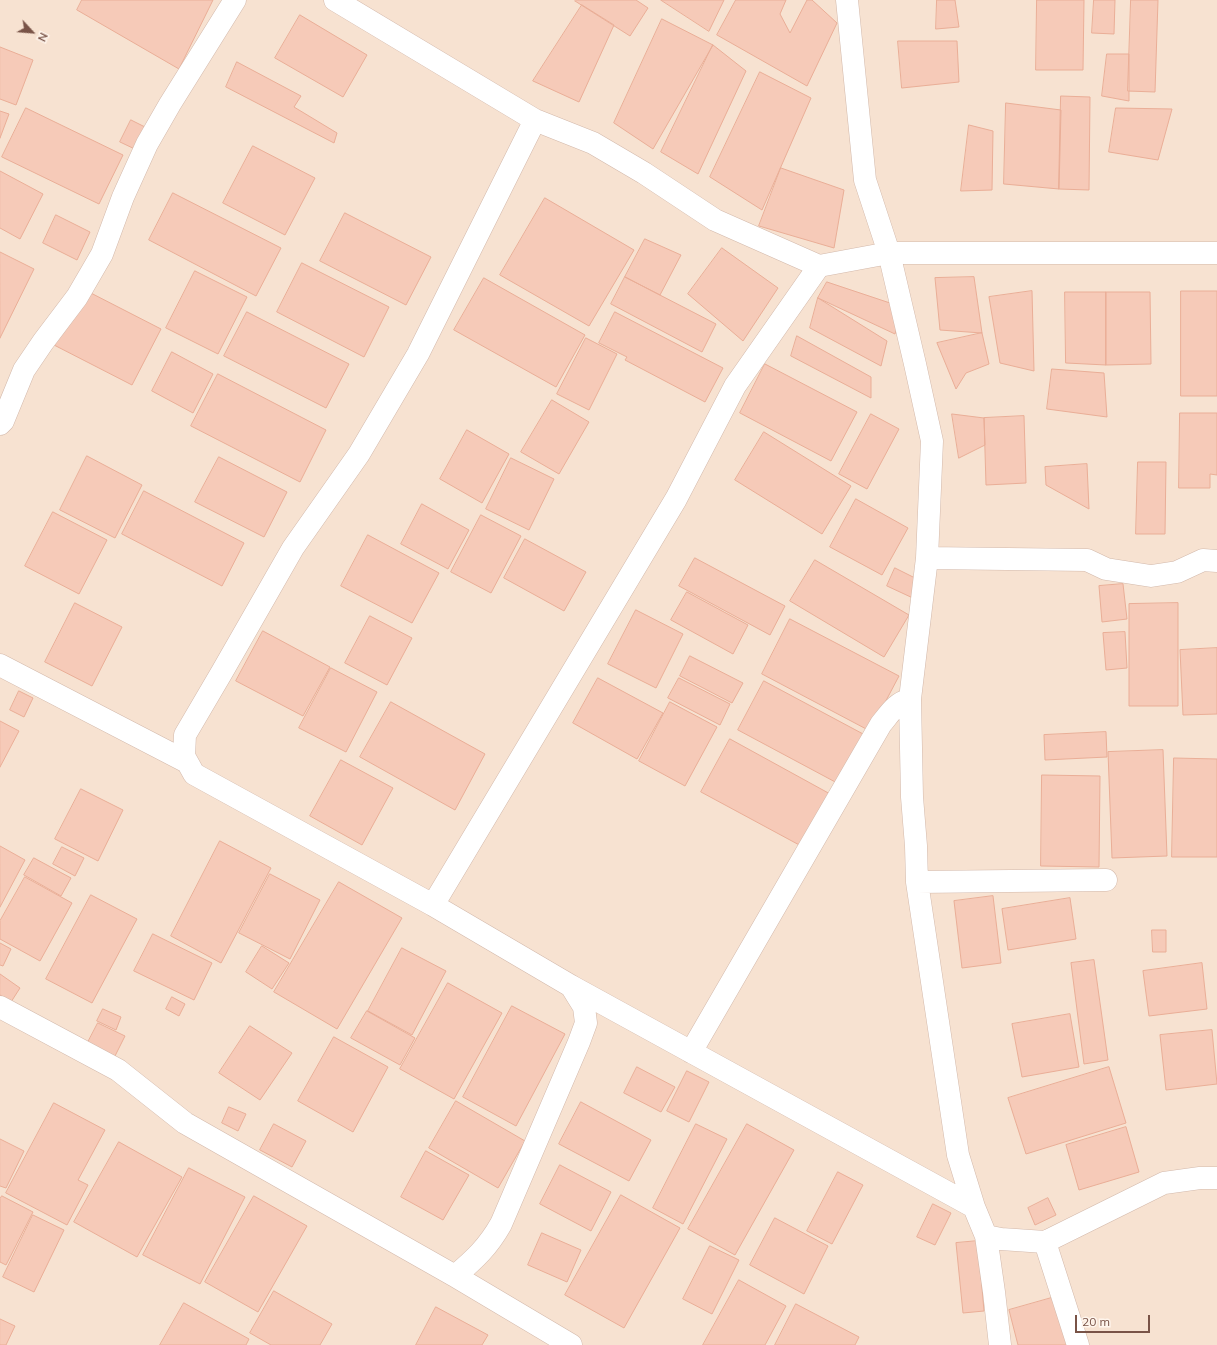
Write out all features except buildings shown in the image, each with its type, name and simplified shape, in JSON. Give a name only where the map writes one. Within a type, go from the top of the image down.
[{"type":"street","points":[[0,424],[3,421],[24,370],[77,297],[102,254],[123,197],[147,144],[170,104],[235,0]]},
{"type":"street","points":[[335,0],[535,120],[593,142],[644,173],[715,220],[819,266],[889,253],[1217,252]]},
{"type":"street","points":[[847,0],[865,180],[889,253],[932,441],[927,558],[910,699],[912,797],[917,882],[958,1155],[974,1206],[986,1236],[1000,1345]]},
{"type":"street","points":[[535,120],[418,354],[359,454],[293,548],[185,735],[184,756],[194,774],[433,905],[571,986],[974,1206]]},
{"type":"street","points":[[433,905],[676,499],[735,386],[819,266]]},
{"type":"street","points":[[927,558],[1087,560],[1106,570],[1150,576],[1177,572],[1203,560],[1217,561]]},
{"type":"street","points":[[0,665],[187,762]]},
{"type":"street","points":[[691,1052],[881,724],[895,706],[910,699]]},
{"type":"street","points":[[917,882],[1106,880]]},
{"type":"street","points":[[455,1276],[476,1258],[494,1236],[501,1224],[579,1042],[586,1023],[584,1007],[571,986]]},
{"type":"street","points":[[0,1007],[118,1070],[186,1123],[455,1276],[571,1345]]},
{"type":"street","points":[[986,1236],[1001,1239],[1045,1242],[1164,1183],[1200,1178],[1217,1178]]},
{"type":"street","points":[[1045,1242],[1078,1345]]},
{"type":"shaded area","points":[[0,0],[1217,0],[1217,1345],[0,1345]]}]
